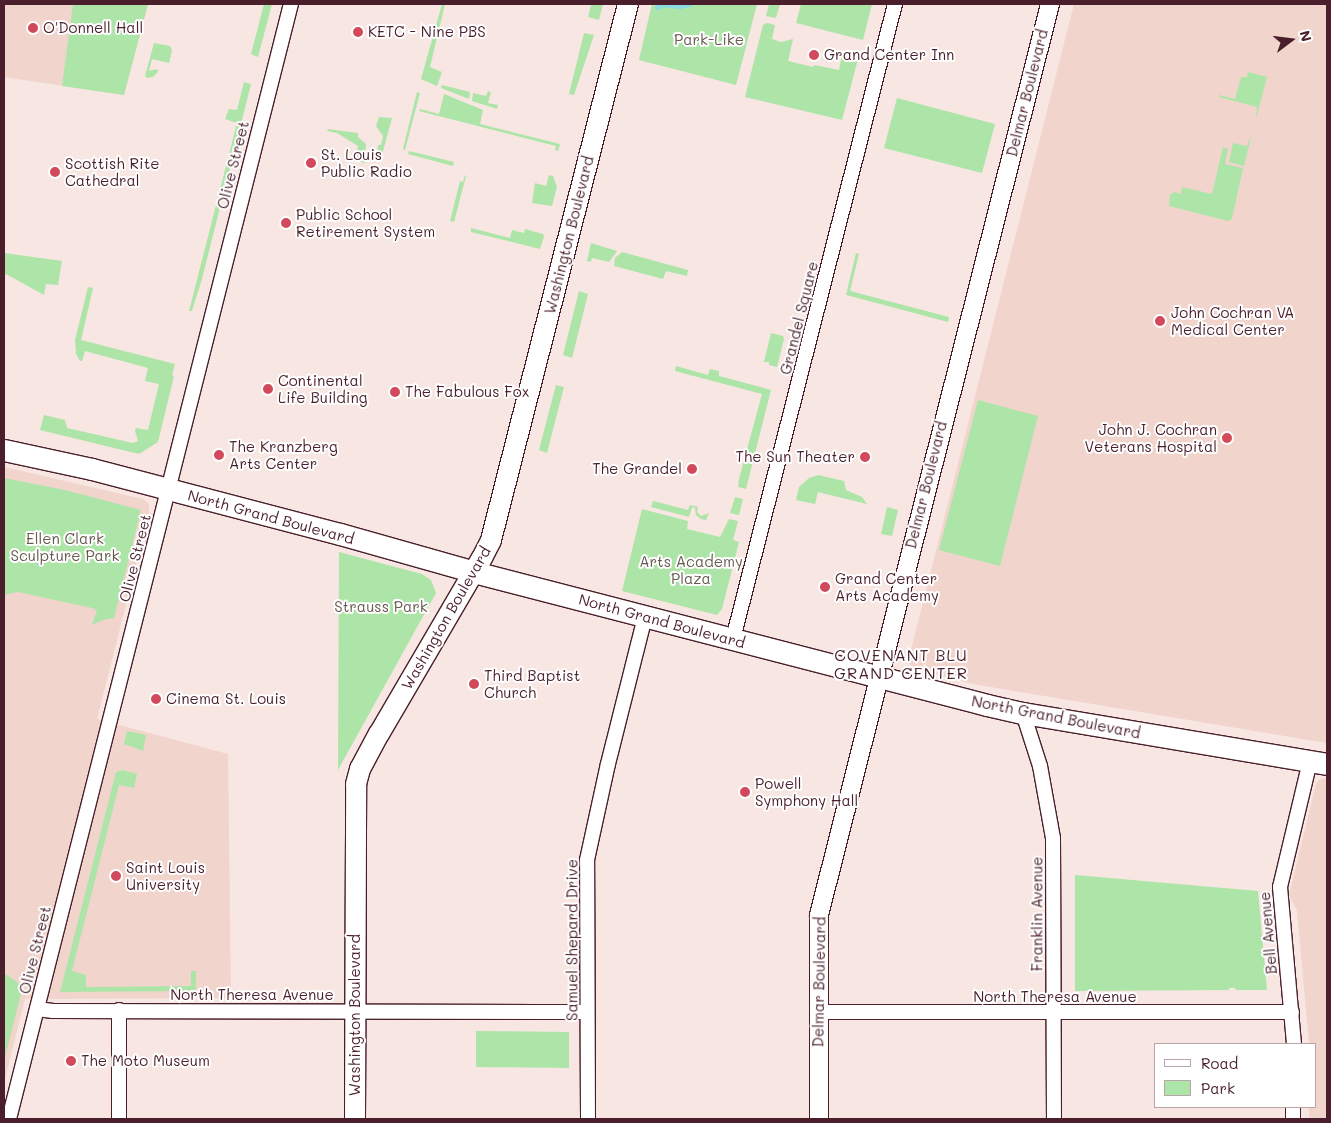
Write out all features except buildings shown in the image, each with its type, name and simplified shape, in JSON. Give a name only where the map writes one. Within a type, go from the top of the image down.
[{"type":"main road","name":"Washington Boulevard","points":[[355,1119],[356,784],[360,769],[487,549],[495,525],[628,4]]},
{"type":"main road","name":"North Grand Boulevard","points":[[4,450],[92,469],[340,534],[474,572],[1023,713],[1319,763]]},
{"type":"street","name":"Olive Street","points":[[9,1119],[291,4]]},
{"type":"street","name":"Grandel Square","points":[[733,639],[896,4]]},
{"type":"street","name":"Delmar Boulevard","points":[[818,1119],[819,915],[877,677],[1050,4]]},
{"type":"street","name":"Samuel Shepard Drive","points":[[588,1119],[587,860],[610,756],[646,617]]},
{"type":"street","name":"Franklin Avenue","points":[[1023,713],[1040,766],[1053,838],[1054,1119]]},
{"type":"street","name":"Bell Avenue","points":[[1294,1043],[1280,887],[1319,763]]},
{"type":"street","name":"North Theresa Avenue","points":[[37,1009],[54,1011],[587,1012]]},
{"type":"street","points":[[119,1010],[119,1119]]},
{"type":"street","name":"North Theresa Avenue","points":[[818,1012],[1053,1014],[1292,1012]]},
{"type":"shaded area","points":[[4,4],[148,4],[124,95],[4,77]]},
{"type":"shaded area","name":"John Cochran VA Medical Center","points":[[1074,4],[1327,4],[1327,743],[973,684],[914,669],[908,662]]},
{"type":"shaded area","name":"Saint Louis University","points":[[4,467],[143,499],[149,504],[149,514],[97,719],[228,754],[231,998],[25,999],[4,1083]]},
{"type":"shaded area","points":[[1327,777],[1327,1119],[1309,1119],[1309,1108],[1316,1108],[1316,1043],[1309,1043],[1297,911],[1289,895],[1316,784],[1319,780]]},
{"type":"green space","points":[[73,4],[148,4],[124,95],[62,86]]},
{"type":"green space","points":[[264,4],[272,4],[258,57],[251,54]]},
{"type":"green space","points":[[442,4],[445,4],[430,67],[442,72],[437,86],[421,79]]},
{"type":"green space","points":[[588,4],[603,4],[599,20],[588,17],[591,5]]},
{"type":"green space","name":"Park-Like","points":[[652,4],[757,4],[736,85],[639,60]]},
{"type":"green space","points":[[769,4],[780,4],[776,18],[766,16]]},
{"type":"green space","points":[[801,4],[872,4],[863,40],[796,23]]},
{"type":"green space","points":[[767,23],[775,25],[772,39],[781,42],[793,39],[788,61],[813,67],[814,65],[839,70],[842,55],[858,59],[842,120],[745,97],[763,25]]},
{"type":"green space","points":[[584,33],[594,35],[574,95],[569,94]]},
{"type":"green space","points":[[154,43],[170,46],[172,50],[169,63],[152,59],[149,71],[157,69],[158,72],[153,77],[147,78],[145,76]]},
{"type":"green space","points":[[1248,72],[1267,77],[1256,119],[1257,107],[1219,97],[1219,95],[1235,99],[1241,77],[1247,77]]},
{"type":"green space","points":[[244,82],[251,84],[202,279],[192,311],[189,311],[237,123],[225,119],[229,109],[237,110]]},
{"type":"green space","points":[[442,85],[470,92],[469,99],[441,88]]},
{"type":"green space","points":[[488,91],[491,92],[488,103],[498,105],[497,109],[472,101],[473,93],[486,96]]},
{"type":"green space","points":[[417,92],[420,93],[405,150],[403,149]]},
{"type":"green space","points":[[444,94],[483,110],[480,124],[560,144],[558,151],[555,150],[556,146],[419,111],[420,109],[439,114]]},
{"type":"green space","points":[[897,98],[995,124],[982,173],[884,148]]},
{"type":"green space","points":[[379,117],[392,118],[380,162],[377,161],[378,145],[381,145],[383,136],[376,126]]},
{"type":"green space","points":[[328,129],[358,133],[358,137],[366,144],[365,163],[354,160],[358,146],[337,133],[327,131]]},
{"type":"green space","points":[[1252,134],[1244,166],[1229,162],[1233,143],[1247,146]]},
{"type":"green space","points":[[1223,147],[1228,149],[1225,164],[1243,168],[1232,219],[1228,221],[1169,206],[1170,195],[1174,192],[1181,194],[1182,187],[1212,194]]},
{"type":"green space","points":[[409,151],[454,162],[453,166],[408,154]]},
{"type":"green space","points":[[465,175],[454,222],[450,221],[460,181],[463,182]]},
{"type":"green space","points":[[549,175],[553,176],[557,187],[552,206],[532,203],[535,183],[546,186]]},
{"type":"green space","points":[[471,228],[510,238],[512,230],[524,233],[525,229],[543,234],[544,236],[540,249],[471,232]]},
{"type":"green space","points":[[591,243],[617,251],[609,262],[592,258],[591,262],[587,261]]},
{"type":"green space","points":[[622,252],[688,270],[687,276],[666,271],[663,279],[614,266],[615,258]]},
{"type":"green space","points":[[4,253],[62,261],[58,285],[46,284],[44,295],[6,274],[4,277]]},
{"type":"green space","points":[[856,253],[859,254],[850,291],[949,317],[948,322],[846,295]]},
{"type":"green space","points":[[88,287],[93,288],[81,340],[175,364],[172,375],[174,376],[158,442],[139,454],[40,430],[44,415],[65,420],[67,428],[133,443],[138,441],[136,428],[148,430],[159,384],[145,381],[148,368],[85,351],[82,361],[80,361],[76,354],[75,340]]},
{"type":"green space","points":[[579,291],[588,294],[572,358],[563,355]]},
{"type":"green space","points":[[771,333],[783,336],[784,339],[777,367],[769,365],[769,362],[764,362]]},
{"type":"green space","points":[[676,366],[708,375],[710,369],[719,371],[719,376],[771,390],[746,489],[738,487],[739,479],[762,394],[675,371]]},
{"type":"green space","points":[[556,385],[564,387],[547,453],[539,450]]},
{"type":"green space","points":[[978,400],[1038,416],[1000,566],[939,550]]},
{"type":"green space","points":[[818,475],[844,481],[846,490],[862,497],[867,504],[818,492],[815,504],[796,500],[799,487],[809,478]]},
{"type":"green space","name":"Ellen Clark Sculpture Park","points":[[4,478],[65,490],[141,510],[114,618],[92,625],[97,610],[92,608],[18,592],[7,594],[4,598]]},
{"type":"green space","points":[[735,497],[743,499],[739,515],[730,513]]},
{"type":"green space","points":[[653,501],[688,510],[690,505],[698,507],[697,512],[701,516],[709,513],[706,520],[701,519],[696,515],[695,508],[692,507],[689,517],[651,507]]},
{"type":"green space","points":[[887,507],[898,510],[892,536],[881,534]]},
{"type":"green space","name":"Arts Academy Plaza","points":[[642,509],[688,521],[687,529],[720,537],[729,519],[738,521],[733,540],[739,542],[722,609],[717,615],[622,591]]},
{"type":"green space","name":"Strauss Park","points":[[339,552],[422,574],[431,580],[436,593],[338,770]]},
{"type":"green space","points":[[127,731],[146,735],[143,751],[124,744]]},
{"type":"green space","points":[[123,770],[137,774],[134,788],[119,785],[72,971],[86,975],[86,987],[191,986],[191,971],[196,971],[196,991],[60,992],[116,772]]},
{"type":"green space","points":[[1075,875],[1258,891],[1267,990],[1236,990],[1235,988],[1229,988],[1229,990],[1075,991]]},
{"type":"green space","points":[[4,973],[23,986],[4,1061]]},
{"type":"green space","points":[[476,1031],[569,1032],[569,1068],[476,1067]]},
{"type":"waterway","points":[[657,7],[663,4],[679,6],[689,4]]},
{"type":"place","name":"O'Donnell Hall","points":[[33,28]]},
{"type":"place","name":"KETC - Nine PBS","points":[[358,32]]},
{"type":"place","name":"Grand Center Inn","points":[[814,55]]},
{"type":"place","name":"St. Louis Public Radio","points":[[311,163]]},
{"type":"place","name":"Scottish Rite Cathedral","points":[[55,172]]},
{"type":"place","name":"Public School Retirement System","points":[[286,223]]},
{"type":"place","name":"John Cochran VA Medical Center","points":[[1160,321]]},
{"type":"place","name":"Continental Life Building","points":[[268,389]]},
{"type":"place","name":"The Fabulous Fox","points":[[395,392]]},
{"type":"place","name":"John J. Cochran Veterans Hospital","points":[[1227,438]]},
{"type":"place","name":"The Kranzberg Arts Center","points":[[219,455]]},
{"type":"place","name":"The Sun Theater","points":[[865,457]]},
{"type":"place","name":"The Grandel","points":[[692,469]]},
{"type":"place","name":"Grand Center Arts Academy","points":[[825,587]]},
{"type":"place","name":"Third Baptist Church","points":[[474,684]]},
{"type":"place","name":"Cinema St. Louis","points":[[156,699]]},
{"type":"place","name":"Powell Symphony Hall","points":[[745,792]]},
{"type":"place","name":"Saint Louis University","points":[[116,876]]},
{"type":"place","name":"The Moto Museum","points":[[71,1061]]},
{"type":"district","name":"COVENANT BLU GRAND CENTER","points":[[901,664]]}]
